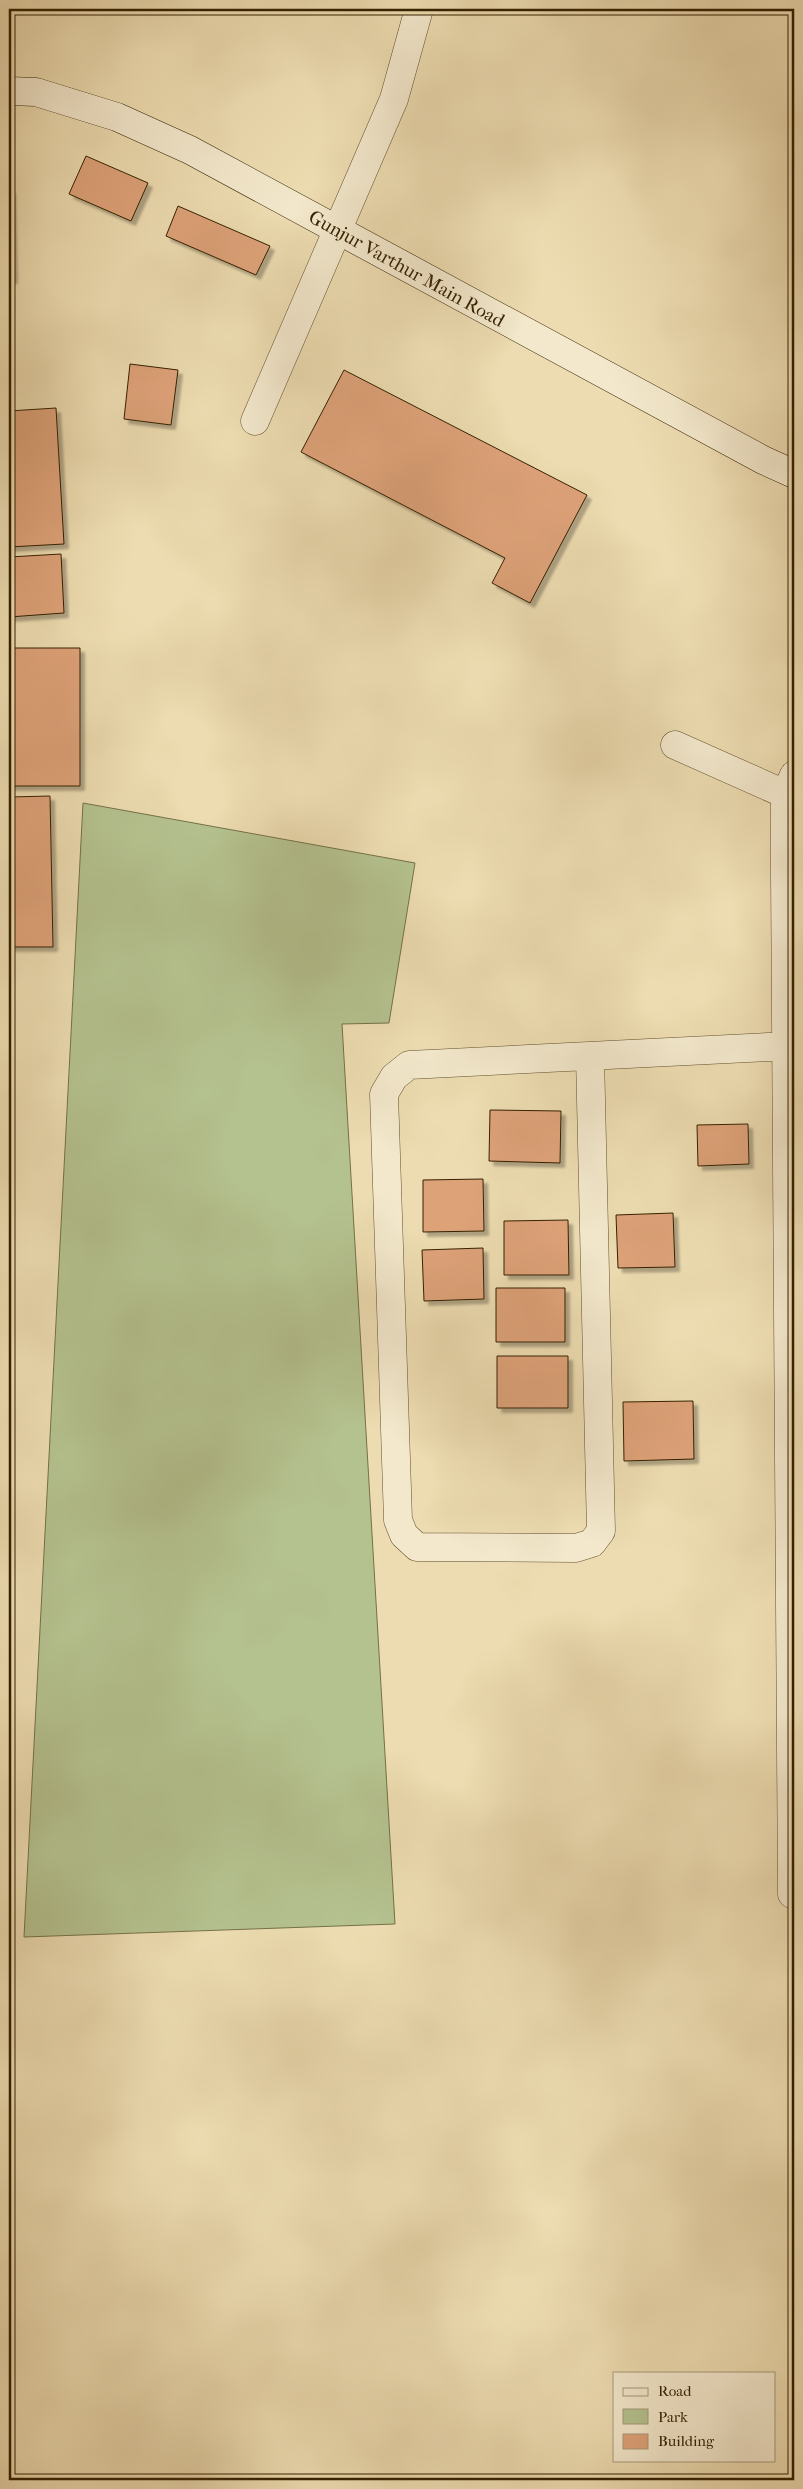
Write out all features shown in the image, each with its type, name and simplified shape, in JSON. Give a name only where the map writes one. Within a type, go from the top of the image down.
[{"type":"street","points":[[255,421],[394,99],[419,9]]},
{"type":"street","name":"Gunjur Varthur Main Road","points":[[9,91],[36,92],[118,117],[190,150],[763,460],[794,474]]},
{"type":"street","points":[[675,745],[789,784],[788,1046],[792,1894]]},
{"type":"street","points":[[590,1056],[601,1531],[592,1544],[576,1548],[417,1547],[404,1535],[398,1520],[384,1094],[394,1077],[409,1065],[788,1046]]},
{"type":"green space","points":[[83,803],[415,863],[389,1023],[342,1024],[395,1924],[24,1937]]},
{"type":"building","points":[[86,156],[148,183],[131,221],[69,194]]},
{"type":"building","points":[[9,189],[11,189],[13,279],[9,279]]},
{"type":"building","points":[[178,206],[270,246],[256,275],[166,236]]},
{"type":"building","points":[[130,364],[178,370],[171,425],[124,419]]},
{"type":"building","points":[[344,370],[587,495],[530,603],[492,583],[505,558],[301,452]]},
{"type":"building","points":[[56,408],[64,544],[9,547],[9,411]]},
{"type":"building","points":[[61,554],[64,613],[9,617],[9,557]]},
{"type":"building","points":[[9,648],[80,648],[80,786],[9,786]]},
{"type":"building","points":[[50,796],[53,947],[9,947],[9,797]]},
{"type":"building","points":[[490,1110],[561,1111],[560,1163],[489,1161]]},
{"type":"building","points":[[748,1124],[749,1164],[698,1166],[697,1125]]},
{"type":"building","points":[[483,1179],[484,1231],[423,1232],[423,1180]]},
{"type":"building","points":[[673,1213],[675,1267],[618,1268],[616,1215]]},
{"type":"building","points":[[568,1220],[569,1275],[504,1275],[504,1221]]},
{"type":"building","points":[[483,1248],[484,1299],[424,1301],[422,1250]]},
{"type":"building","points":[[496,1288],[565,1288],[565,1342],[496,1342]]},
{"type":"building","points":[[497,1356],[568,1356],[568,1408],[497,1408]]},
{"type":"building","points":[[693,1401],[694,1459],[624,1461],[623,1402]]}]
